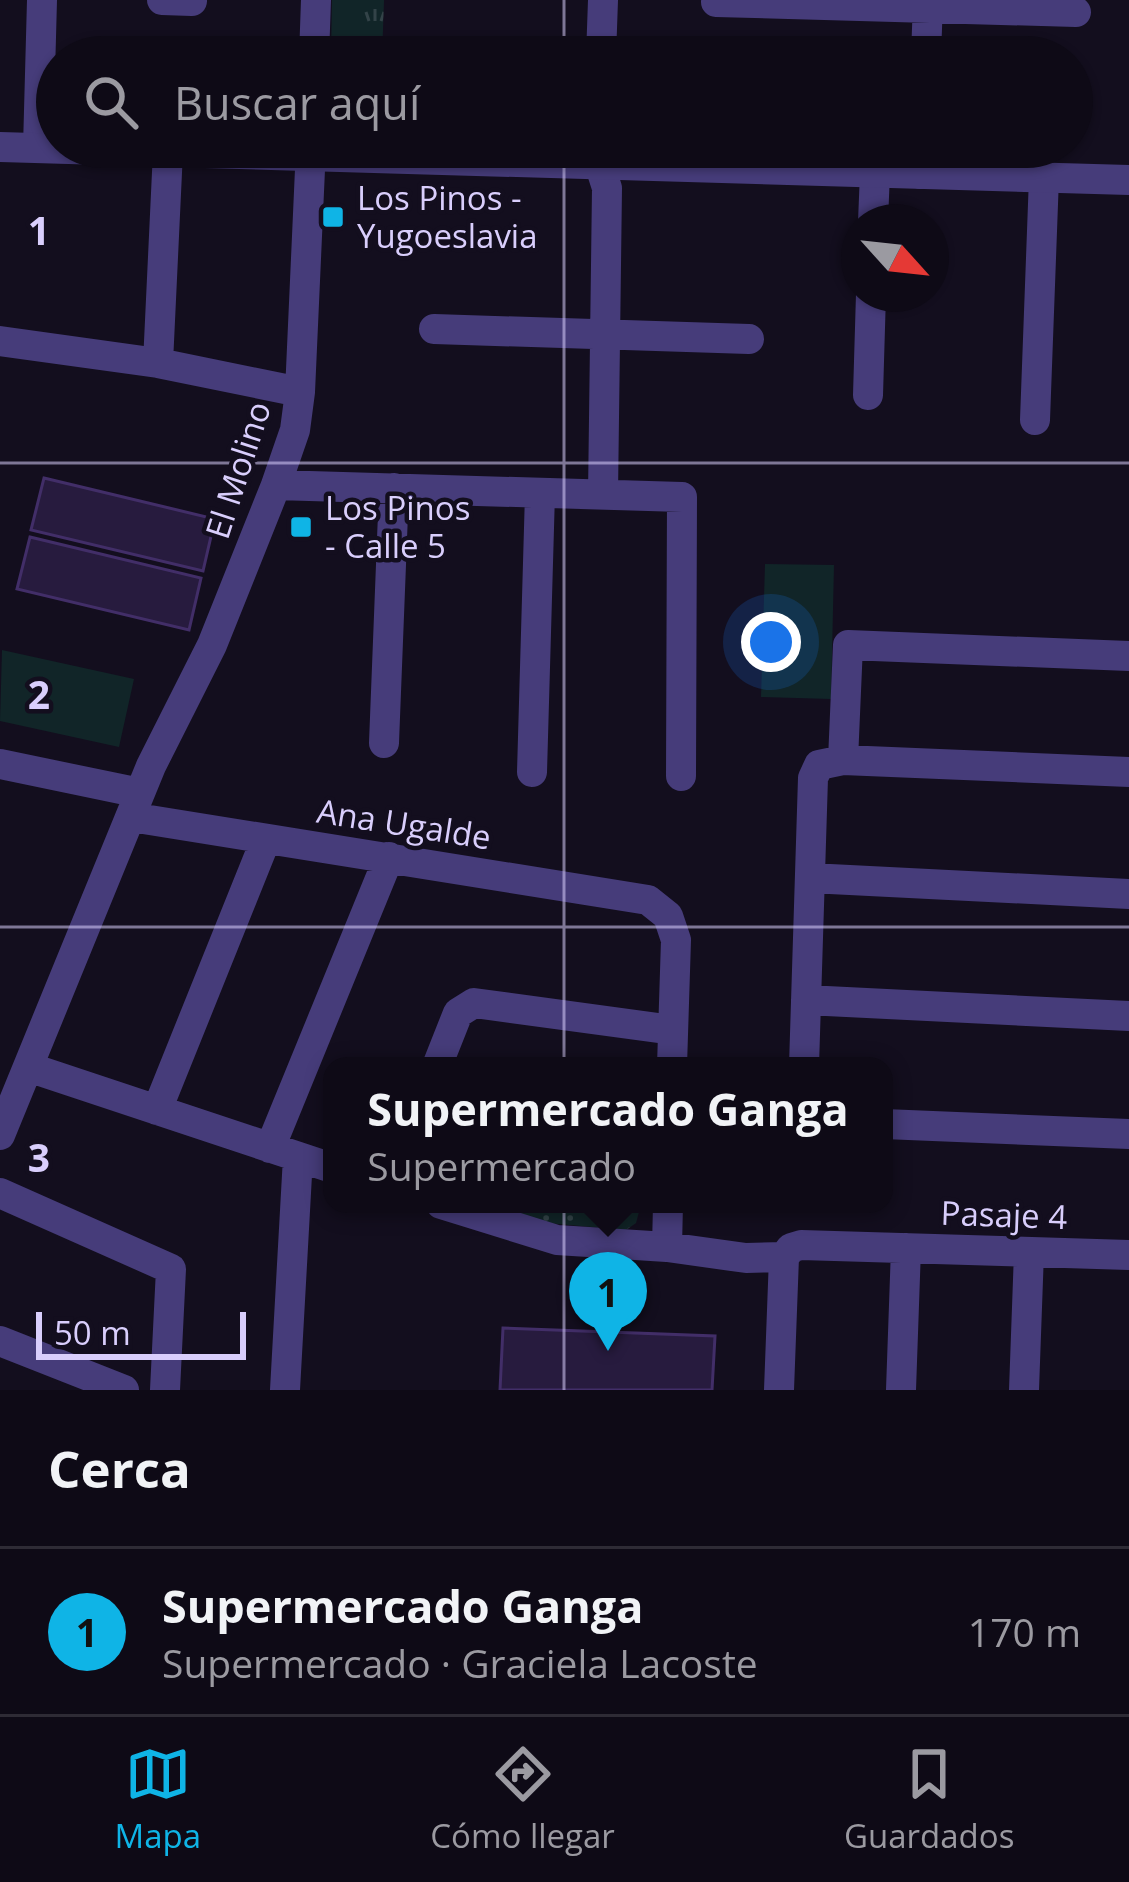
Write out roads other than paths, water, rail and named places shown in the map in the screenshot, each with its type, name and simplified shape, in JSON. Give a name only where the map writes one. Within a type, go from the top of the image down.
[{"type":"street","points":[[41,36],[42,0]]},
{"type":"street","points":[[162,0],[192,2]]},
{"type":"street","points":[[315,36],[316,0]]},
{"type":"street","points":[[602,36],[603,0]]},
{"type":"street","points":[[716,2],[928,4],[1076,12]]},
{"type":"street","points":[[927,36],[928,4]]},
{"type":"street","points":[[0,147],[36,148]]},
{"type":"street","points":[[158,363],[167,168]]},
{"type":"street","name":"El Molino","points":[[0,1135],[136,805],[212,645],[299,414],[310,168]]},
{"type":"street","points":[[603,168],[608,188],[603,495]]},
{"type":"street","points":[[810,168],[875,172],[891,168]]},
{"type":"street","points":[[979,168],[1044,177],[1129,180]]},
{"type":"street","points":[[874,204],[875,172]]},
{"type":"street","points":[[1035,420],[1044,177]]},
{"type":"street","points":[[868,395],[870,312]]},
{"type":"street","points":[[434,329],[749,339]]},
{"type":"street","points":[[0,341],[158,363],[300,392]]},
{"type":"street","points":[[276,484],[682,497],[681,776]]},
{"type":"street","points":[[384,743],[394,488]]},
{"type":"street","points":[[532,772],[540,493]]},
{"type":"street","points":[[831,763],[848,645],[1129,656]]},
{"type":"street","points":[[804,1057],[813,778],[831,763],[1129,772]]},
{"type":"street","name":"Ana Ugalde","points":[[0,764],[266,839],[632,896],[663,910],[676,940],[673,1030]]},
{"type":"street","points":[[157,1110],[266,839]]},
{"type":"street","points":[[285,1390],[284,1152],[389,857]]},
{"type":"street","points":[[810,878],[1129,894]]},
{"type":"street","points":[[806,1000],[1129,1016]]},
{"type":"street","points":[[441,1057],[458,1013],[474,1003],[673,1030],[672,1057]]},
{"type":"street","points":[[28,1067],[323,1165]]},
{"type":"street","points":[[893,1124],[1129,1134]]},
{"type":"street","points":[[0,1193],[171,1269],[165,1390]]},
{"type":"street","name":"Pasaje 4","points":[[470,1213],[556,1240],[746,1258],[784,1257],[795,1245],[1129,1255]]},
{"type":"street","points":[[667,1247],[668,1213]]},
{"type":"street","points":[[901,1390],[906,1248]]},
{"type":"street","points":[[1024,1390],[1029,1252]]},
{"type":"street","points":[[779,1390],[784,1257]]},
{"type":"street","points":[[0,1341],[124,1390]]},
{"type":"place","name":"Los Pinos - Yugoeslavia","points":[[333,217]]},
{"type":"place","name":"Los Pinos - Calle 5","points":[[301,527]]},
{"type":"place","name":"Supermercado Ganga","points":[[608,1351]]}]
